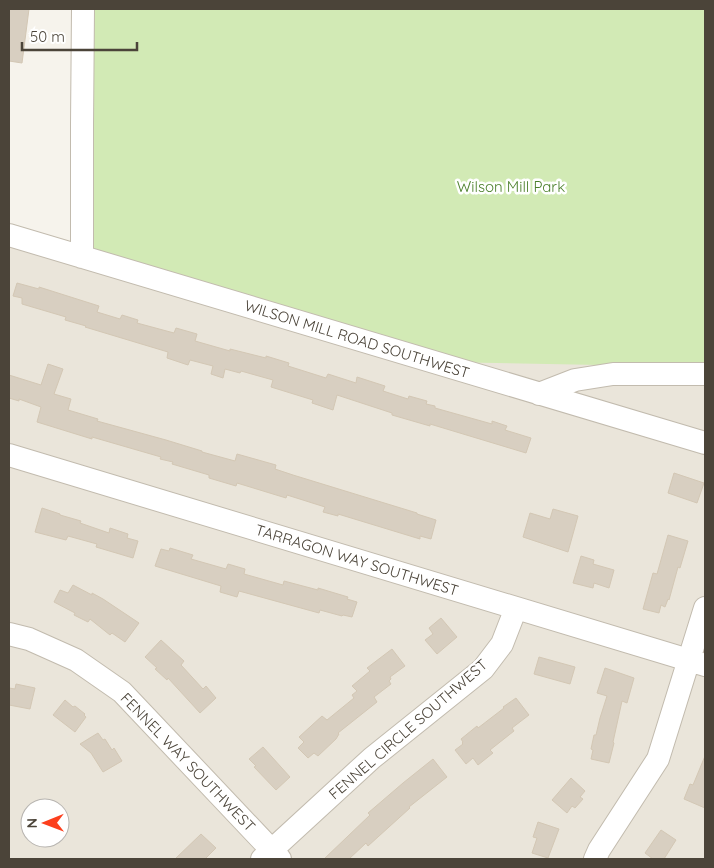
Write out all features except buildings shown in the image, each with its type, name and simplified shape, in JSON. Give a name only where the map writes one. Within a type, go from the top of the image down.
[{"type":"street","points":[[82,257],[83,9]]},
{"type":"street","name":"WILSON MILL ROAD SOUTHWEST","points":[[9,235],[705,443]]},
{"type":"street","points":[[539,394],[575,380],[613,374],[705,374]]},
{"type":"street","name":"TARRAGON WAY SOUTHWEST","points":[[9,455],[697,663]]},
{"type":"street","name":"FENNEL CIRCLE SOUTHWEST","points":[[271,856],[372,758],[483,669],[502,644],[516,608]]},
{"type":"street","points":[[595,859],[658,759],[697,663],[705,608]]},
{"type":"street","name":"FENNEL WAY SOUTHWEST","points":[[9,634],[29,639],[76,660],[122,692],[271,856]]},
{"type":"shaded area","points":[[9,239],[705,367],[705,859],[9,859]]},
{"type":"green space","name":"Wilson Mill Park","points":[[86,9],[705,9],[705,367],[441,362],[75,256]]}]
